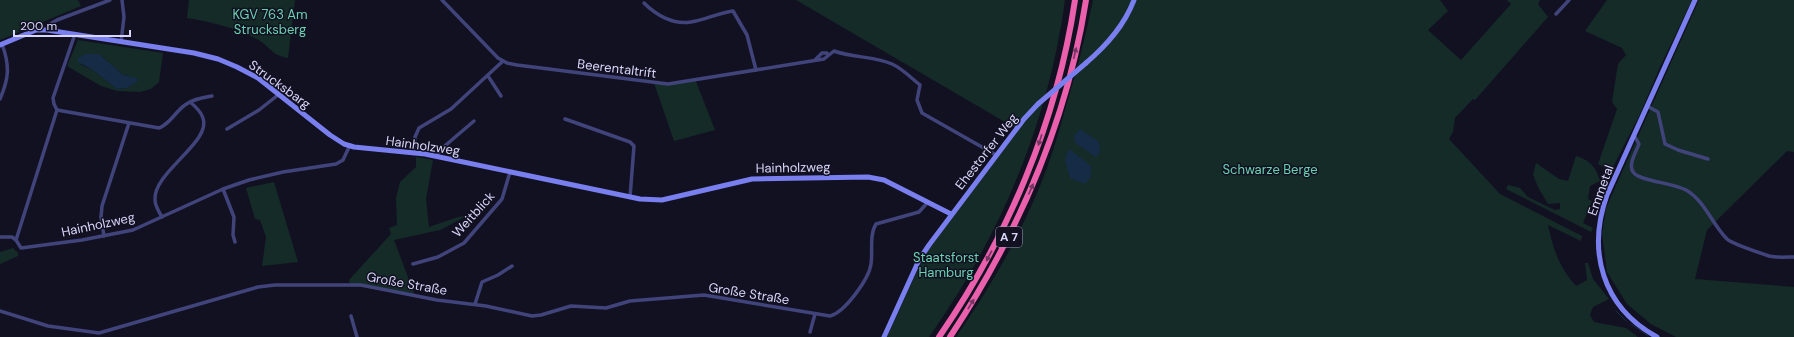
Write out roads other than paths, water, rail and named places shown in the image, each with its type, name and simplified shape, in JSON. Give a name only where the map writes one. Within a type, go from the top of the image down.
[{"type":"highway","name":"A 7","points":[[939,337],[973,284],[992,250],[1032,164],[1059,78],[1075,0]]},
{"type":"highway","name":"A 7","points":[[950,337],[997,260],[1036,180],[1054,131],[1068,83],[1086,0]]},
{"type":"street","points":[[47,30],[50,24],[61,18],[110,0]]},
{"type":"street","points":[[121,42],[124,18],[122,0]]},
{"type":"street","points":[[413,153],[415,137],[419,128],[451,109],[503,61],[442,0]]},
{"type":"street","name":"Ehestorfer Weg","points":[[884,337],[921,256],[951,214],[996,155],[1038,104],[1086,63],[1113,37],[1126,17],[1134,0]]},
{"type":"street","points":[[1556,14],[1569,0]]},
{"type":"street","name":"Emmetal","points":[[1657,337],[1630,317],[1615,300],[1602,272],[1598,250],[1598,231],[1603,206],[1695,0]]},
{"type":"street","points":[[644,3],[659,15],[670,20],[677,21],[690,22],[733,11],[747,35],[756,70]]},
{"type":"street","name":"Strucksbarg","points":[[1,44],[36,30],[47,30],[194,53],[218,59],[248,72],[330,136],[350,145]]},
{"type":"street","points":[[0,237],[12,237],[16,240],[57,110],[53,98],[75,34]]},
{"type":"street","points":[[0,99],[8,72],[7,57],[1,44]]},
{"type":"street","name":"Beerentaltrift","points":[[503,61],[513,65],[668,84],[815,60],[823,53],[828,55],[834,51],[843,55],[879,60],[899,68],[920,85],[917,100],[922,113],[996,155]]},
{"type":"street","points":[[488,76],[501,96]]},
{"type":"street","points":[[227,129],[259,110],[278,94]]},
{"type":"street","points":[[57,110],[159,128],[164,126],[184,105],[198,98],[212,96]]},
{"type":"street","points":[[162,217],[155,200],[156,192],[164,176],[183,157],[203,130],[203,118],[190,102]]},
{"type":"street","points":[[1647,106],[1658,112],[1665,144],[1678,150],[1708,159]]},
{"type":"street","points":[[565,119],[623,139],[634,146],[630,197]]},
{"type":"street","points":[[436,156],[440,150],[474,121]]},
{"type":"street","points":[[104,236],[101,217],[102,206],[129,123]]},
{"type":"street","points":[[1634,135],[1639,144],[1631,169],[1634,174],[1639,177],[1670,184],[1686,190],[1698,200],[1728,240],[1770,256],[1794,257]]},
{"type":"street","name":"Hainholzweg","points":[[16,240],[19,247],[26,248],[104,236],[132,230],[249,180],[336,164],[343,160],[350,145],[436,156],[630,197],[652,200],[662,200],[752,179],[868,177],[884,180],[951,214]]},
{"type":"street","name":"Weitblick","points":[[413,264],[438,257],[464,243],[502,199],[510,172]]},
{"type":"street","points":[[223,190],[234,217],[233,235],[235,242]]},
{"type":"street","name":"Große Straße","points":[[0,311],[48,326],[89,332],[105,332],[247,290],[269,286],[361,285],[443,300],[475,304],[535,316],[571,306],[606,308],[630,301],[704,295],[828,316],[836,314],[851,300],[870,268],[873,232],[876,224],[919,212],[928,202]]},
{"type":"street","points":[[475,304],[482,282],[498,275],[512,266]]},
{"type":"street","points":[[810,332],[815,314]]},
{"type":"street","points":[[351,316],[357,337]]},
{"type":"street","points":[[105,332],[107,337]]},
{"type":"water","points":[[85,54],[99,54],[123,75],[137,78],[138,81],[127,88],[117,89],[93,70],[78,62],[78,58]]},
{"type":"water","points":[[1080,129],[1099,142],[1100,153],[1096,157],[1075,143],[1074,136]]},
{"type":"water","points":[[1069,149],[1091,166],[1091,177],[1085,184],[1070,178],[1065,160]]},
{"type":"waterway","points":[[1616,311],[1626,321]]},
{"type":"waterway","points":[[1631,324],[1648,336]]},
{"type":"park label","name":"KGV 763 Am Strucksberg","points":[[270,22]]},
{"type":"park label","name":"Schwarze Berge","points":[[1270,169]]},
{"type":"park label","name":"Staatsforst Hamburg","points":[[946,264]]}]
